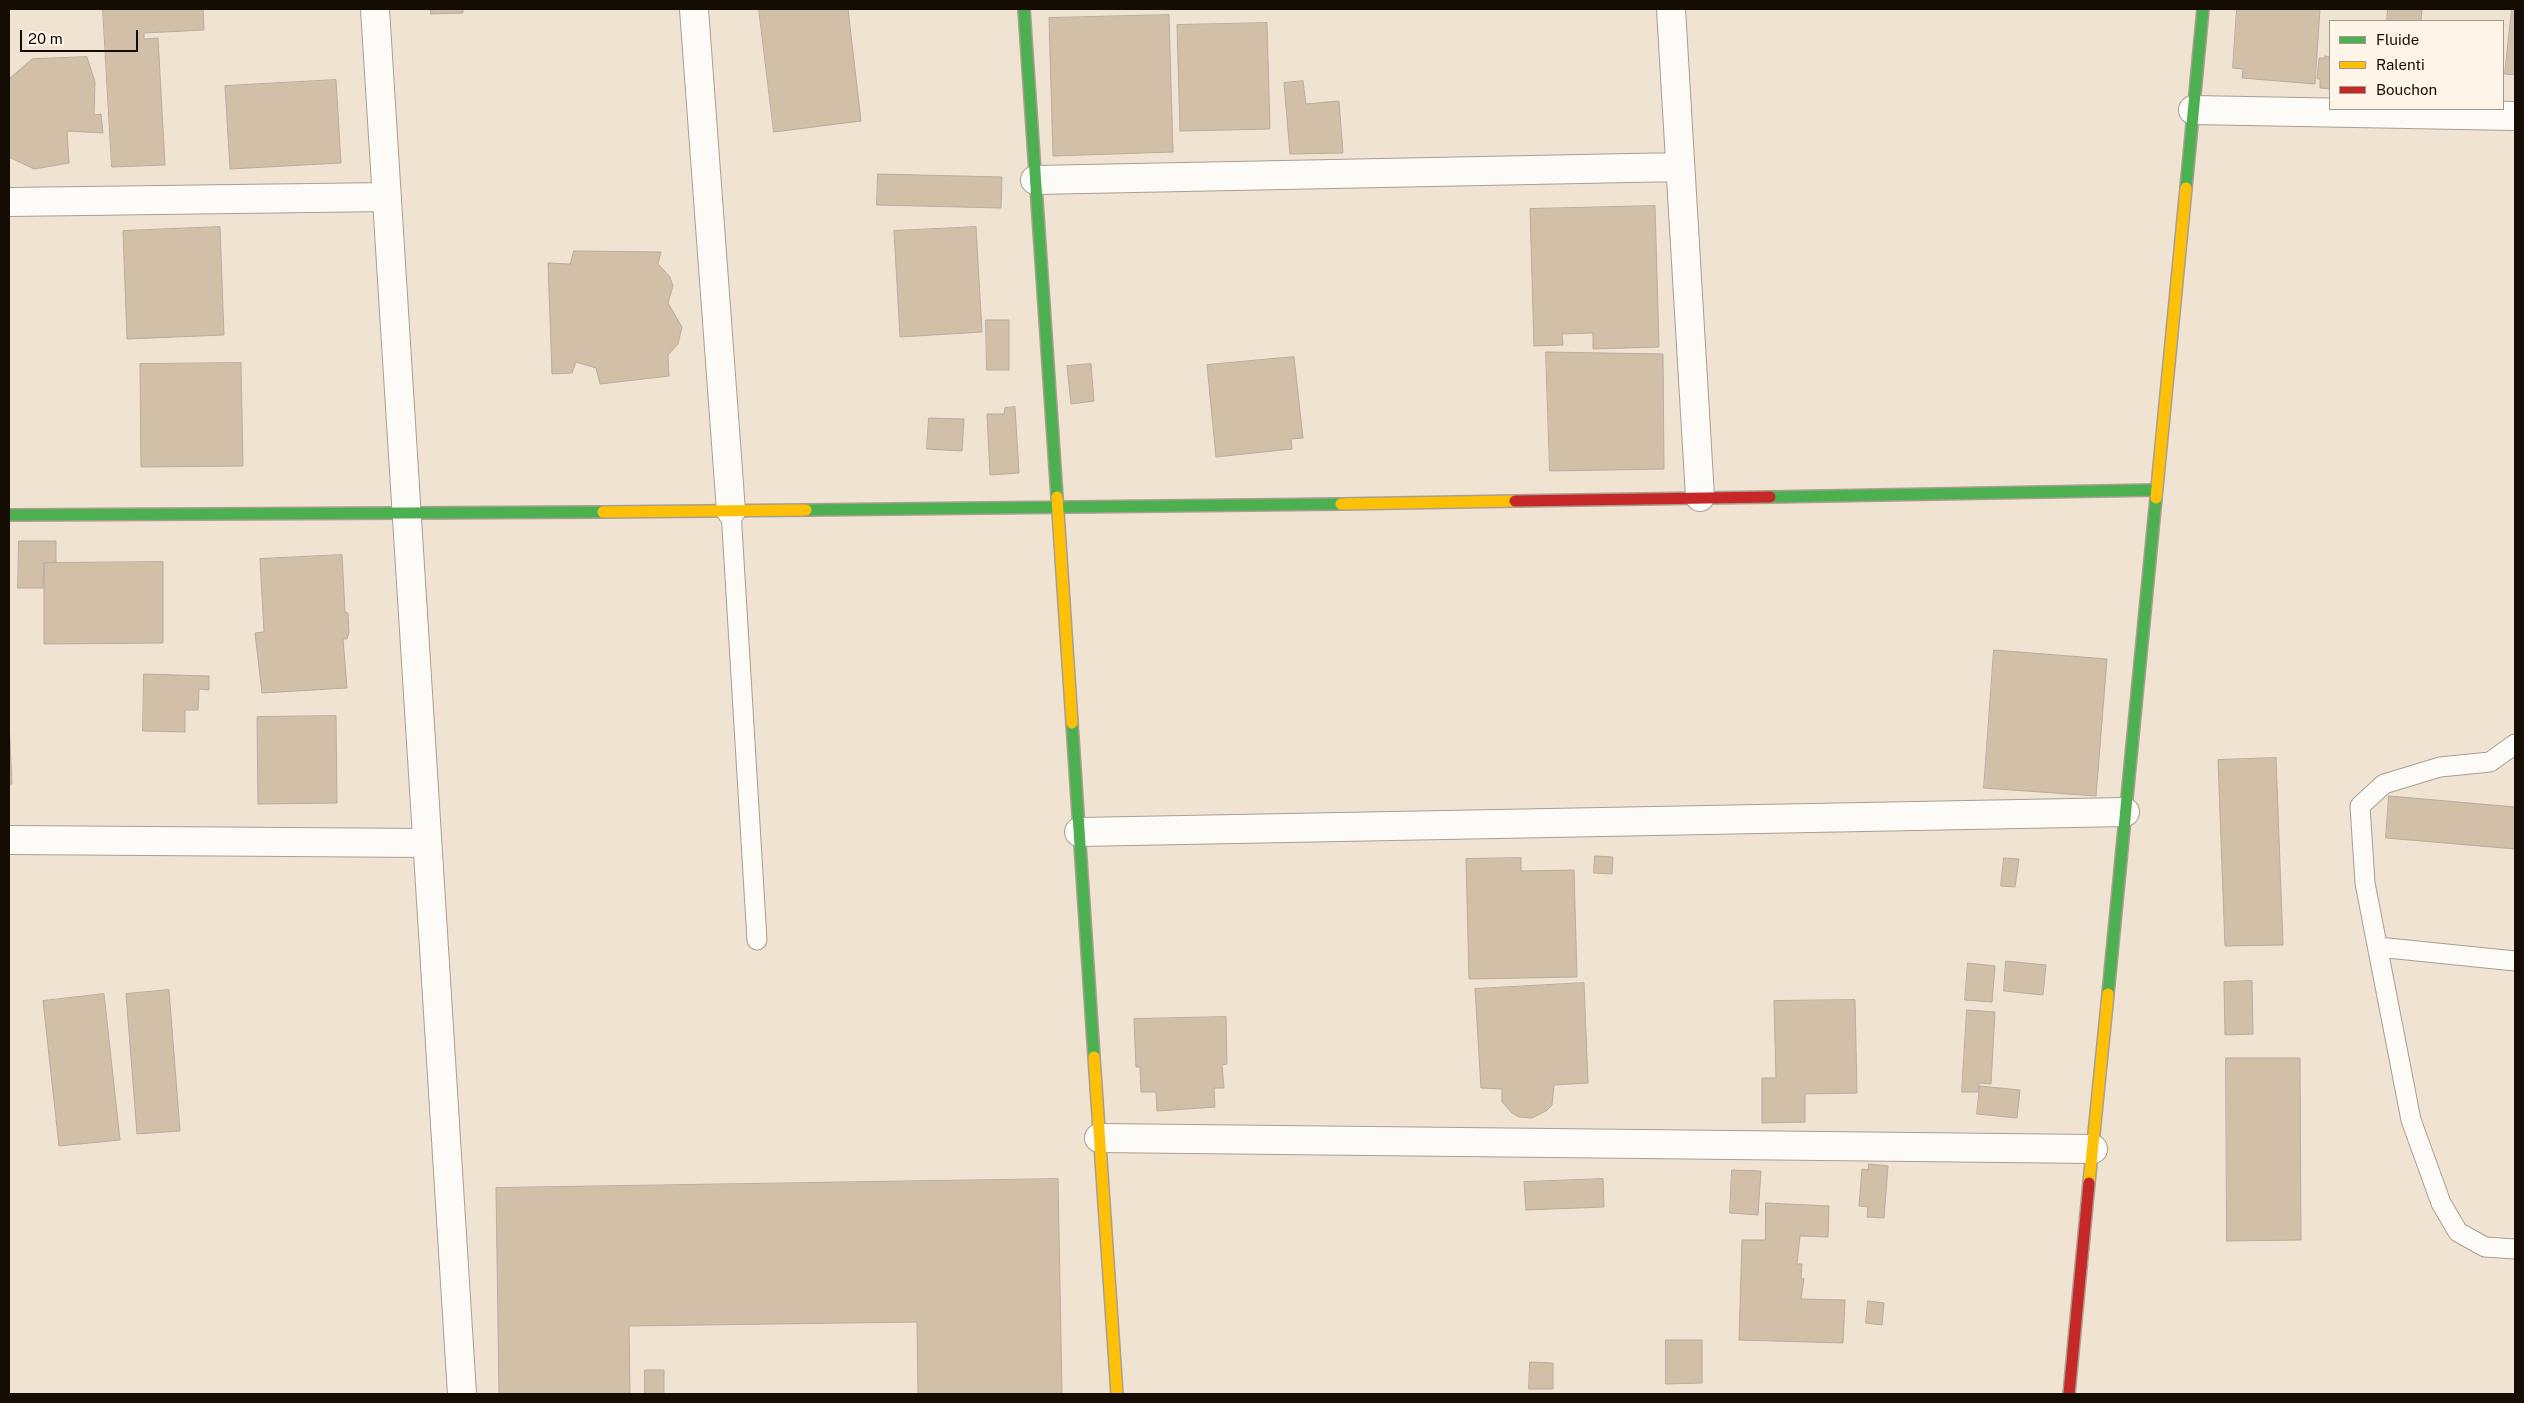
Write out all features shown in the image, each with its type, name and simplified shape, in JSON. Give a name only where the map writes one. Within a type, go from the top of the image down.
[{"type":"street","points":[[375,9],[462,1394]]},
{"type":"street","points":[[694,9],[731,511]]},
{"type":"street","points":[[1024,9],[1117,1394]]},
{"type":"street","points":[[1671,9],[1700,497]]},
{"type":"street","points":[[2069,1394],[2202,9]]},
{"type":"street","points":[[2193,110],[2515,116]]},
{"type":"street","points":[[1035,180],[1680,167]]},
{"type":"street","points":[[9,202],[386,197]]},
{"type":"street","points":[[9,515],[1058,509],[2156,490]]},
{"type":"street","points":[[1079,832],[2125,812]]},
{"type":"street","points":[[9,840],[426,843]]},
{"type":"street","points":[[1099,1138],[2093,1149]]},
{"type":"lane","points":[[731,511],[757,940]]},
{"type":"lane","points":[[2515,744],[2490,762],[2440,767],[2384,784],[2360,806],[2365,883],[2411,1120],[2441,1204],[2458,1232],[2485,1246],[2515,1249]]},
{"type":"lane","points":[[2378,947],[2515,961]]},
{"type":"building","points":[[103,9],[203,9],[204,30],[144,33],[144,39],[158,38],[165,165],[112,167]]},
{"type":"building","points":[[431,9],[463,9],[463,13],[431,14]]},
{"type":"building","points":[[759,9],[848,9],[861,121],[774,132]]},
{"type":"building","points":[[2237,9],[2320,9],[2315,84],[2242,78],[2243,69],[2233,68]]},
{"type":"building","points":[[2388,9],[2422,9],[2421,20],[2387,20]]},
{"type":"building","points":[[2512,9],[2515,9],[2515,75],[2505,74]]},
{"type":"building","points":[[1169,15],[1173,152],[1053,156],[1049,18]]},
{"type":"building","points":[[1267,23],[1270,129],[1180,131],[1177,25]]},
{"type":"building","points":[[2325,56],[2329,57],[2329,89],[2320,88],[2320,79],[2317,79],[2319,58],[2325,58]]},
{"type":"building","points":[[87,57],[95,82],[94,115],[101,114],[103,133],[67,131],[69,163],[34,169],[9,157],[9,79],[32,59]]},
{"type":"building","points":[[336,80],[341,163],[230,169],[225,86]]},
{"type":"building","points":[[1303,81],[1306,104],[1339,101],[1343,153],[1290,154],[1284,83]]},
{"type":"building","points":[[878,174],[1002,177],[1001,208],[877,205]]},
{"type":"building","points":[[1655,206],[1659,347],[1593,349],[1593,333],[1562,334],[1563,345],[1534,346],[1530,209]]},
{"type":"building","points":[[220,227],[224,335],[127,339],[123,231]]},
{"type":"building","points":[[976,227],[982,332],[900,337],[894,231]]},
{"type":"building","points":[[574,251],[661,252],[658,264],[670,277],[673,286],[668,303],[682,327],[678,344],[668,355],[669,376],[600,384],[596,368],[576,362],[572,373],[552,374],[548,263],[570,264]]},
{"type":"building","points":[[986,320],[1009,320],[1009,370],[987,370]]},
{"type":"building","points":[[1546,352],[1663,354],[1664,469],[1550,471]]},
{"type":"building","points":[[1294,357],[1303,438],[1291,439],[1292,449],[1216,457],[1207,365]]},
{"type":"building","points":[[241,363],[243,466],[141,467],[140,364]]},
{"type":"building","points":[[1091,364],[1094,401],[1071,404],[1067,366]]},
{"type":"building","points":[[1015,407],[1019,473],[990,475],[987,414],[1004,414],[1005,408]]},
{"type":"building","points":[[929,418],[964,419],[962,451],[927,449]]},
{"type":"building","points":[[19,541],[56,541],[56,562],[44,563],[43,588],[18,588]]},
{"type":"building","points":[[342,555],[345,612],[348,613],[349,632],[347,639],[343,639],[347,688],[262,693],[255,633],[264,632],[260,559]]},
{"type":"building","points":[[163,562],[163,643],[44,644],[44,563]]},
{"type":"building","points":[[1994,650],[2107,659],[2096,796],[1984,788]]},
{"type":"building","points":[[144,674],[209,676],[209,690],[199,689],[198,710],[185,710],[185,732],[143,731]]},
{"type":"building","points":[[336,716],[337,803],[258,804],[257,717]]},
{"type":"building","points":[[9,721],[12,784],[9,784]]},
{"type":"building","points":[[2276,758],[2283,945],[2225,946],[2218,760]]},
{"type":"building","points":[[2389,796],[2515,807],[2515,849],[2386,838]]},
{"type":"building","points":[[1595,856],[1613,857],[1612,874],[1594,873]]},
{"type":"building","points":[[1521,858],[1521,871],[1574,870],[1577,977],[1469,979],[1466,859]]},
{"type":"building","points":[[2004,858],[2019,859],[2015,887],[2001,886]]},
{"type":"building","points":[[2006,961],[2046,965],[2043,995],[2004,991]]},
{"type":"building","points":[[1968,963],[1995,966],[1992,1002],[1965,1000]]},
{"type":"building","points":[[2252,981],[2253,1034],[2225,1035],[2224,982]]},
{"type":"building","points":[[1584,983],[1588,1083],[1554,1085],[1552,1105],[1546,1111],[1532,1118],[1519,1117],[1512,1113],[1502,1102],[1502,1089],[1481,1088],[1475,989]]},
{"type":"building","points":[[169,990],[180,1131],[137,1134],[126,994]]},
{"type":"building","points":[[104,994],[120,1140],[59,1146],[43,1001]]},
{"type":"building","points":[[1855,1000],[1857,1093],[1805,1094],[1805,1122],[1762,1123],[1762,1078],[1776,1078],[1774,1001]]},
{"type":"building","points":[[1967,1010],[1995,1012],[1991,1084],[1979,1083],[1978,1092],[1962,1092]]},
{"type":"building","points":[[1226,1017],[1227,1064],[1222,1065],[1224,1088],[1214,1088],[1215,1107],[1157,1111],[1156,1092],[1141,1092],[1140,1067],[1136,1067],[1134,1019]]},
{"type":"building","points":[[2226,1058],[2300,1058],[2301,1240],[2227,1241]]},
{"type":"building","points":[[1980,1086],[2020,1090],[2017,1118],[1977,1114]]},
{"type":"building","points":[[1869,1164],[1888,1166],[1884,1218],[1867,1217],[1868,1207],[1859,1206],[1862,1169],[1868,1170]]},
{"type":"building","points":[[1732,1170],[1761,1171],[1758,1215],[1730,1213]]},
{"type":"building","points":[[1058,1179],[1062,1394],[918,1394],[917,1322],[629,1326],[630,1394],[499,1394],[496,1188]]},
{"type":"building","points":[[1603,1179],[1604,1207],[1526,1210],[1524,1182]]},
{"type":"building","points":[[1766,1203],[1829,1206],[1828,1237],[1800,1236],[1797,1264],[1802,1264],[1801,1278],[1804,1279],[1801,1299],[1845,1300],[1843,1343],[1739,1340],[1742,1240],[1765,1240]]},
{"type":"building","points":[[1868,1301],[1884,1303],[1882,1325],[1866,1323]]},
{"type":"building","points":[[1666,1340],[1702,1340],[1702,1383],[1666,1384]]},
{"type":"building","points":[[1530,1362],[1553,1363],[1553,1389],[1529,1389]]},
{"type":"building","points":[[645,1370],[664,1370],[664,1394],[645,1394]]},
{"type":"traffic: fast","points":[[1024,9],[1057,497]]},
{"type":"traffic: fast","points":[[2186,188],[2203,9]]},
{"type":"traffic: fast","points":[[1770,497],[2156,490]]},
{"type":"traffic: fast","points":[[2108,994],[2156,498]]},
{"type":"traffic: fast","points":[[806,510],[1341,504]]},
{"type":"traffic: fast","points":[[9,515],[603,512]]},
{"type":"traffic: fast","points":[[1072,723],[1094,1057]]},
{"type":"traffic: slow","points":[[2156,498],[2186,188]]},
{"type":"traffic: slow","points":[[1057,497],[1072,723]]},
{"type":"traffic: slow","points":[[1341,504],[1515,501]]},
{"type":"traffic: slow","points":[[603,512],[806,510]]},
{"type":"traffic: slow","points":[[2089,1183],[2108,994]]},
{"type":"traffic: slow","points":[[1094,1057],[1117,1394]]},
{"type":"traffic: jam","points":[[1515,501],[1770,497]]},
{"type":"traffic: jam","points":[[2069,1394],[2089,1183]]}]
